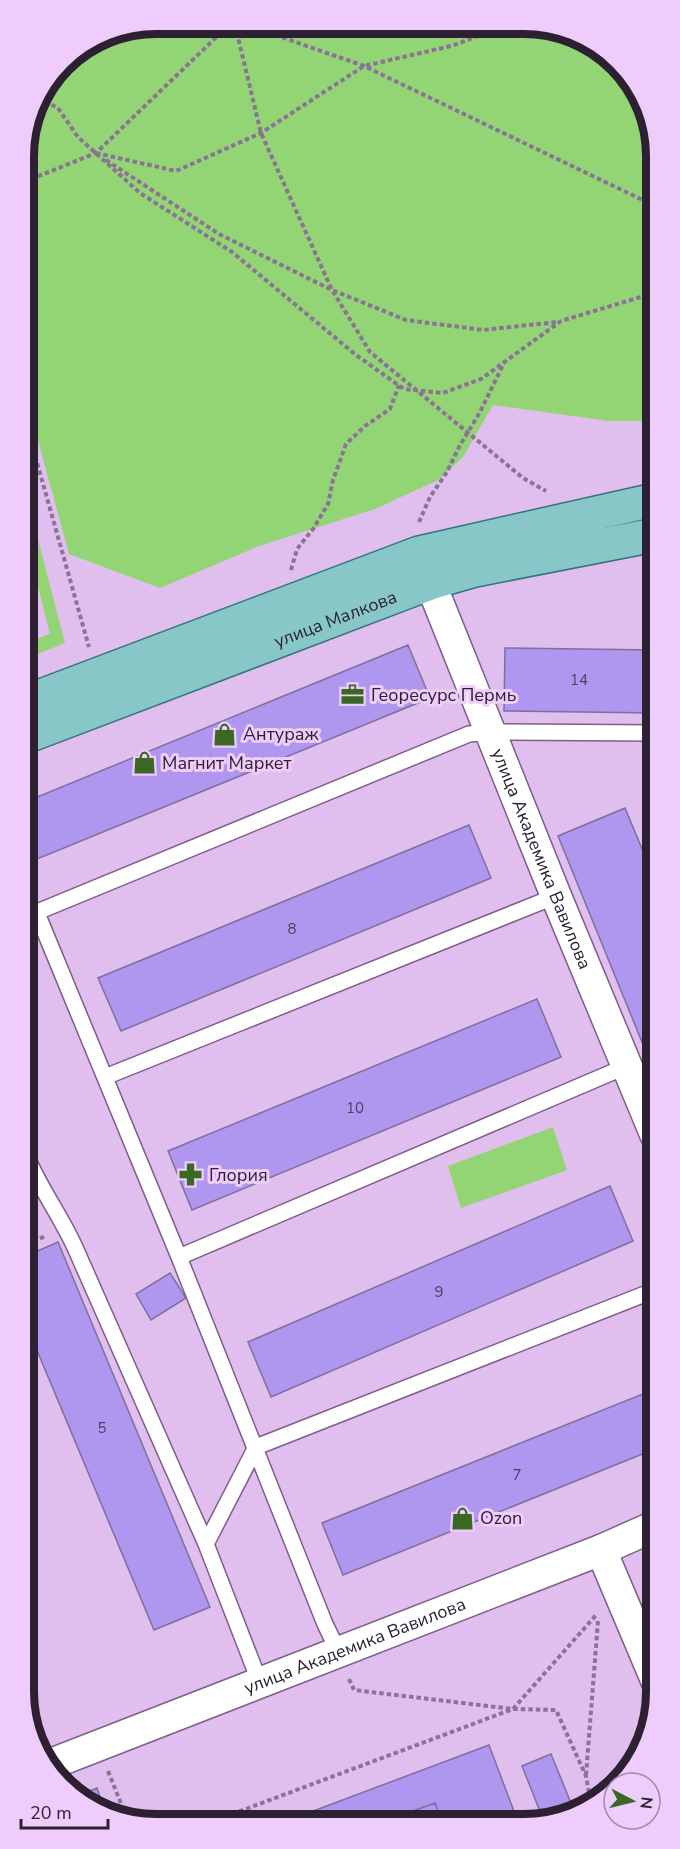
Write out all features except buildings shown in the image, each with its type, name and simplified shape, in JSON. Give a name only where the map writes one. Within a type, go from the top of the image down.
[{"type":"main road","name":"улица Малкова","points":[[35,698],[422,555],[646,502]]},
{"type":"main road","name":"улица Малкова","points":[[35,733],[422,555],[476,570],[646,537]]},
{"type":"street","name":"улица Академика Вавилова","points":[[422,555],[556,896],[645,1111]]},
{"type":"street","name":"улица Академика Вавилова","points":[[57,1762],[339,1653],[645,1531]]},
{"type":"street","points":[[601,1550],[645,1654]]},
{"type":"lane","points":[[35,914],[470,734],[491,732],[646,733]]},
{"type":"lane","points":[[105,1077],[556,896]]},
{"type":"lane","points":[[34,923],[105,1077],[180,1257],[325,1624],[339,1653]]},
{"type":"lane","points":[[180,1257],[627,1066]]},
{"type":"lane","points":[[34,1174],[66,1227],[206,1544],[260,1683]]},
{"type":"lane","points":[[206,1544],[256,1447],[645,1294]]},
{"type":"path","points":[[35,178],[96,153],[220,34]]},
{"type":"path","points":[[237,34],[261,133],[332,290],[370,352],[523,478],[552,495]]},
{"type":"path","points":[[273,34],[364,66],[646,201]]},
{"type":"path","points":[[96,153],[176,171],[261,133],[364,66],[451,46],[484,34]]},
{"type":"path","points":[[47,103],[58,108],[78,137],[140,193],[232,252],[356,355],[404,389],[443,393],[480,379],[561,321]]},
{"type":"path","points":[[96,153],[219,234],[332,290],[406,320],[483,330],[561,321],[646,296]]},
{"type":"path","points":[[422,555],[429,497],[447,472],[505,361]]},
{"type":"path","points":[[289,575],[297,549],[313,529],[328,504],[333,480],[346,444],[365,426],[390,409],[399,385]]},
{"type":"path","points":[[35,455],[90,650]]},
{"type":"path","points":[[232,1814],[513,1709],[599,1612],[586,1776],[589,1795]]},
{"type":"path","points":[[339,1653],[354,1690],[513,1709],[556,1710],[586,1776]]},
{"type":"path","points":[[98,1746],[123,1809]]},
{"type":"green space","points":[[157,34],[523,34],[563,41],[584,51],[610,70],[625,89],[639,117],[646,157],[646,421],[609,421],[493,405],[463,457],[438,480],[375,509],[259,546],[160,588],[69,554],[35,429],[35,149],[39,125],[47,103],[60,82],[76,65],[89,55],[117,41]]},
{"type":"green space","points":[[35,527],[65,643],[35,655],[35,640],[50,634],[35,574]]},
{"type":"green space","points":[[553,1127],[567,1170],[461,1208],[448,1166]]},
{"type":"place","name":"Георесурс Пермь","points":[[353,695]]},
{"type":"place","name":"Антураж","points":[[225,734]]},
{"type":"place","name":"Магнит Маркет","points":[[144,763]]},
{"type":"place","name":"Глория","points":[[191,1175]]},
{"type":"place","name":"Ozon","points":[[462,1518]]}]
